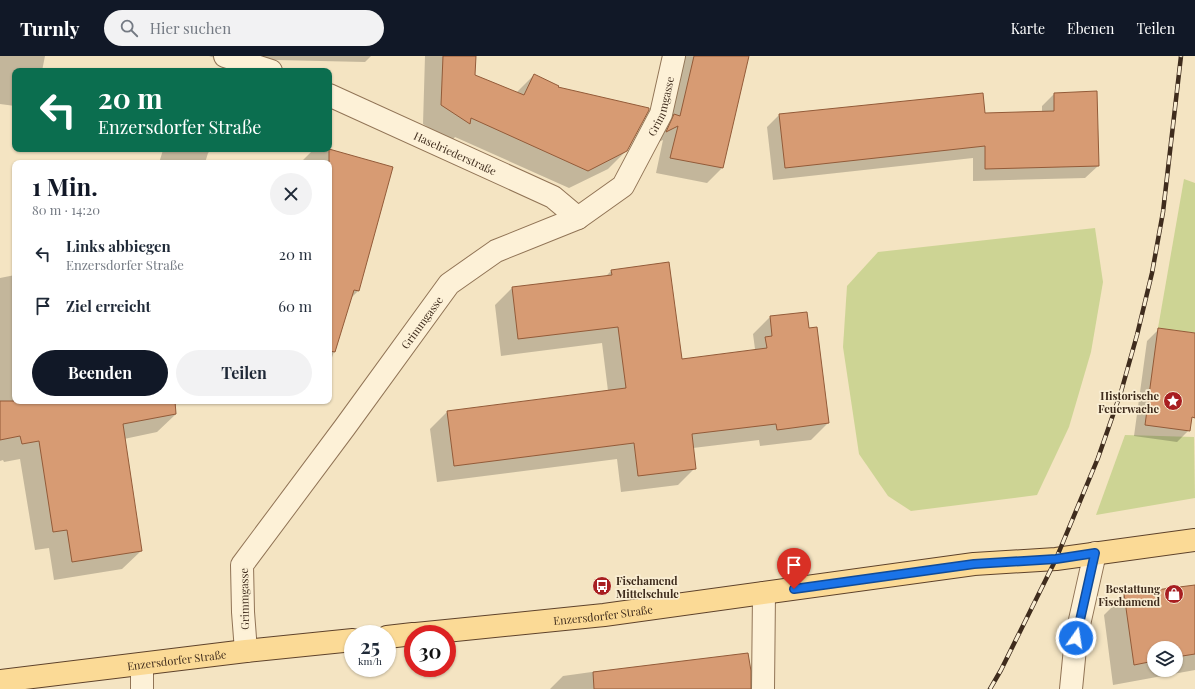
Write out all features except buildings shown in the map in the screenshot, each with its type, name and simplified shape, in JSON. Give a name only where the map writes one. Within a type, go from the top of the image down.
[{"type":"main road","name":"Enzersdorfer Straße","points":[[456,630],[604,615],[974,564],[1056,559],[1195,540]]},
{"type":"main road","name":"Enzersdorfer Straße","points":[[0,681],[246,651],[344,641]]},
{"type":"street","points":[[225,56],[262,68]]},
{"type":"street","name":"Grimmgasse","points":[[246,651],[242,565],[449,284],[496,251],[578,218],[623,186],[661,114],[674,56]]},
{"type":"street","name":"Haselriederstraße","points":[[332,96],[553,197],[578,218]]},
{"type":"street","points":[[1071,689],[1076,638],[1095,553]]},
{"type":"street","points":[[763,689],[764,593]]},
{"type":"street","points":[[142,664],[142,689]]},
{"type":"green space","points":[[1184,179],[1195,183],[1195,333],[1158,328]]},
{"type":"green space","points":[[1095,228],[1103,282],[1091,352],[1069,427],[1037,495],[911,511],[888,496],[859,454],[843,347],[847,286],[878,252]]},
{"type":"green space","points":[[1125,435],[1194,437],[1195,498],[1096,515]]},
{"type":"railway","points":[[990,689],[1001,670],[1056,559],[1098,458],[1121,392],[1152,273],[1163,212],[1181,56]]},
{"type":"place","name":"Historische Feuerwache","points":[[1173,401]]},
{"type":"place","name":"Fischamend Mittelschule","points":[[602,586]]},
{"type":"place","name":"Bestattung Fischamend","points":[[1174,594]]},
{"type":"route","points":[[794,589],[974,564],[1056,559],[1095,553],[1076,638]]}]
